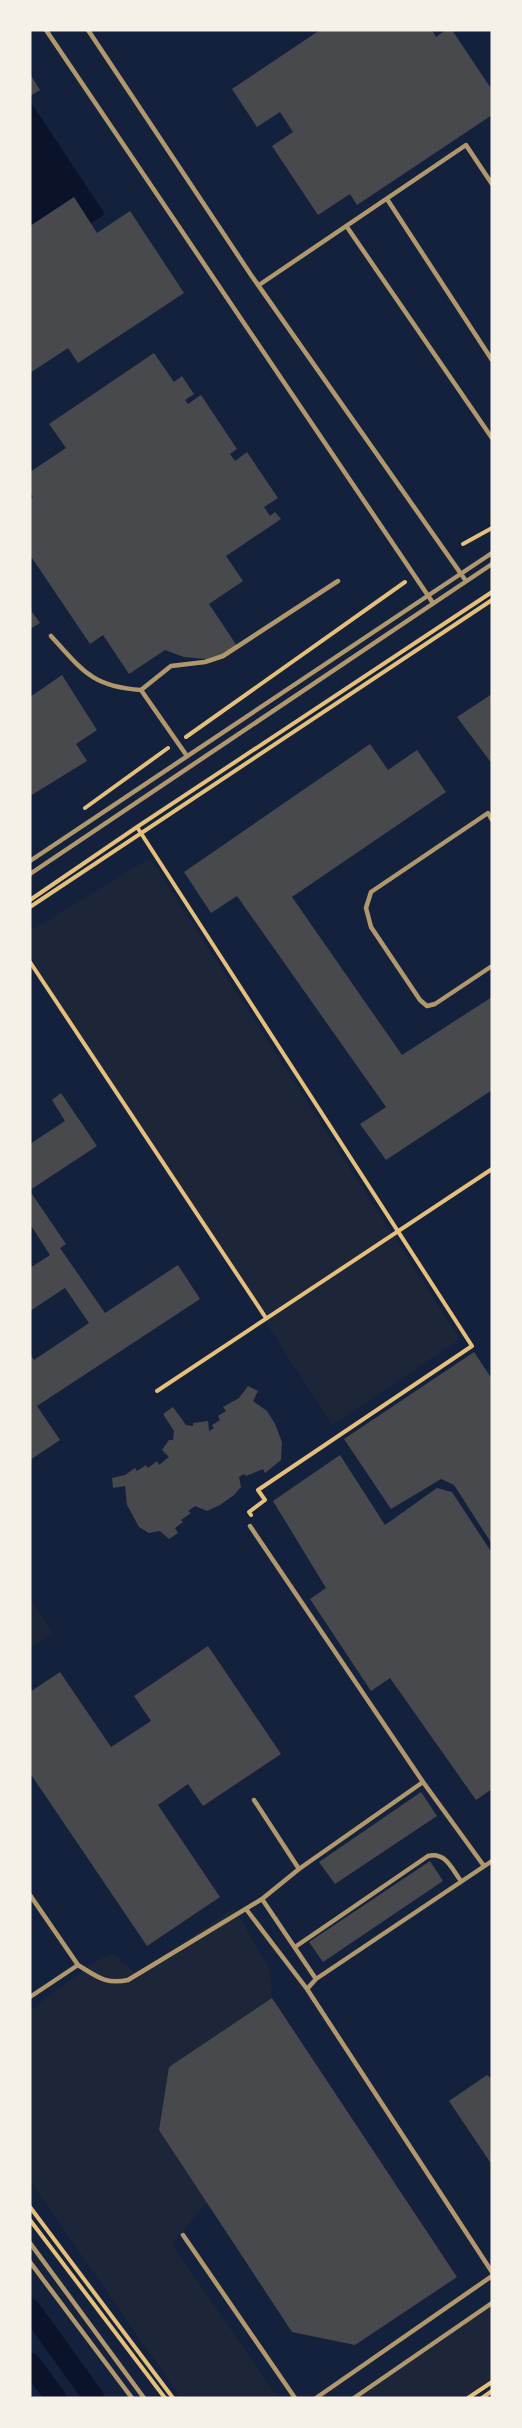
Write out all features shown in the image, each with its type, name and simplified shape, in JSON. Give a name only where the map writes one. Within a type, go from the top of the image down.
[{"type":"lane","points":[[46,30],[434,603]]},
{"type":"lane","points":[[88,30],[259,285],[466,581]]},
{"type":"lane","points":[[259,285],[466,146],[492,184]]},
{"type":"lane","points":[[387,199],[492,360]]},
{"type":"lane","points":[[346,227],[492,438]]},
{"type":"lane","points":[[485,427],[492,422]]},
{"type":"lane","points":[[30,861],[492,553]]},
{"type":"lane","points":[[30,874],[492,564]]},
{"type":"lane","points":[[51,636],[87,675],[118,688],[141,690],[171,666],[205,662],[223,656],[338,581]]},
{"type":"lane","points":[[141,690],[187,756]]},
{"type":"lane","points":[[492,820],[488,813],[371,892],[366,908],[371,927],[420,1000],[427,1006],[435,1004],[492,966]]},
{"type":"lane","points":[[250,1526],[423,1782],[484,1866]]},
{"type":"lane","points":[[30,1894],[78,1965],[114,1983],[128,1980],[262,1899],[299,1869],[423,1782]]},
{"type":"lane","points":[[254,1800],[299,1869]]},
{"type":"lane","points":[[295,1947],[428,1856],[436,1854],[444,1857],[461,1881]]},
{"type":"lane","points":[[307,1989],[316,1979],[492,1861]]},
{"type":"lane","points":[[262,1899],[316,1979]]},
{"type":"lane","points":[[246,1909],[307,1989],[492,2272]]},
{"type":"lane","points":[[30,1997],[78,1965]]},
{"type":"lane","points":[[183,2235],[295,2398]]},
{"type":"lane","points":[[30,2243],[144,2398]]},
{"type":"lane","points":[[30,2262],[132,2398]]},
{"type":"lane","points":[[316,2398],[492,2276]]},
{"type":"lane","points":[[354,2398],[492,2303]]},
{"type":"path","points":[[463,544],[492,528]]},
{"type":"path","points":[[186,737],[405,582]]},
{"type":"path","points":[[30,900],[492,592]]},
{"type":"path","points":[[30,907],[492,600]]},
{"type":"path","points":[[77,813],[168,748]]},
{"type":"path","points":[[137,827],[472,1346],[258,1490],[264,1500],[249,1512],[255,1521]]},
{"type":"path","points":[[30,962],[266,1318]]},
{"type":"path","points":[[157,1391],[492,1169]]},
{"type":"path","points":[[30,2207],[173,2398]]},
{"type":"path","points":[[30,2220],[165,2398]]},
{"type":"path","points":[[468,2398],[492,2382]]},
{"type":"path","points":[[482,2398],[492,2391]]},
{"type":"shaded area","points":[[30,101],[105,214],[30,263]]},
{"type":"shaded area","points":[[150,858],[460,1339],[332,1425],[30,957],[30,931]]},
{"type":"shaded area","points":[[30,1598],[53,1633],[30,1649]]},
{"type":"shaded area","points":[[234,1908],[270,1969],[272,1998],[169,2067],[207,2202],[172,2244],[278,2398],[181,2398],[30,2181],[30,2010],[95,1962],[112,1953],[136,1974]]},
{"type":"shaded area","points":[[492,2303],[492,2382],[468,2398],[350,2398]]},
{"type":"building","points":[[320,30],[432,30],[436,37],[446,30],[452,30],[492,90],[492,115],[357,205],[350,194],[318,215],[272,146],[293,132],[280,112],[257,127],[232,89]]},
{"type":"building","points":[[30,74],[40,90],[30,96]]},
{"type":"building","points":[[74,197],[97,233],[130,211],[184,293],[78,363],[68,348],[30,373],[30,226]]},
{"type":"building","points":[[154,353],[174,382],[182,376],[194,394],[185,400],[188,404],[201,395],[237,449],[230,454],[235,461],[247,452],[278,498],[264,507],[270,516],[275,512],[281,519],[226,556],[243,581],[209,604],[237,646],[223,654],[206,659],[184,657],[165,650],[129,674],[103,635],[90,644],[30,555],[30,499],[33,497],[30,493],[30,472],[66,448],[49,424]]},
{"type":"building","points":[[30,609],[40,623],[30,629]]},
{"type":"building","points":[[62,675],[97,730],[76,744],[87,761],[30,796],[30,697]]},
{"type":"building","points":[[492,694],[492,764],[457,717]]},
{"type":"building","points":[[370,744],[388,770],[417,750],[446,792],[292,897],[402,1055],[492,997],[492,1090],[386,1160],[360,1124],[386,1107],[237,896],[211,913],[184,872]]},
{"type":"building","points":[[61,1093],[97,1146],[30,1190],[30,1144],[65,1121],[52,1100]]},
{"type":"building","points":[[30,1191],[66,1244],[60,1248],[105,1313],[178,1265],[200,1299],[37,1406],[60,1440],[30,1460],[30,1354],[34,1360],[89,1323],[65,1288],[30,1311],[30,1268],[50,1255],[30,1224]]},
{"type":"building","points":[[474,1352],[492,1379],[492,1544],[454,1485],[441,1479],[391,1509],[344,1439]]},
{"type":"building","points":[[248,1386],[258,1391],[253,1401],[267,1411],[275,1424],[282,1442],[281,1460],[265,1473],[263,1469],[239,1477],[241,1487],[220,1505],[207,1511],[195,1506],[188,1511],[191,1513],[181,1520],[183,1522],[175,1528],[178,1533],[169,1539],[160,1531],[149,1533],[139,1527],[127,1505],[125,1486],[113,1488],[112,1478],[125,1475],[135,1468],[137,1471],[146,1465],[148,1468],[157,1461],[159,1465],[169,1457],[162,1450],[169,1440],[173,1440],[174,1431],[163,1414],[173,1407],[186,1425],[193,1426],[193,1423],[208,1421],[209,1431],[214,1428],[212,1425],[220,1420],[218,1416],[226,1411],[223,1407],[239,1398]]},
{"type":"building","points":[[340,1455],[385,1525],[437,1488],[452,1492],[492,1553],[492,1789],[476,1800],[390,1678],[371,1691],[310,1599],[326,1588],[273,1501]]},
{"type":"building","points":[[208,1646],[281,1754],[203,1806],[188,1784],[158,1805],[220,1897],[147,1946],[30,1773],[30,1692],[60,1672],[111,1747],[151,1721],[134,1696]]},
{"type":"building","points":[[421,1792],[437,1816],[335,1884],[319,1862]]},
{"type":"building","points":[[430,1861],[443,1881],[323,1962],[309,1942]]},
{"type":"building","points":[[272,1998],[457,2277],[355,2345],[292,2332],[159,2130],[169,2067]]},
{"type":"building","points":[[487,2075],[492,2079],[492,2165],[449,2101]]},
{"type":"waterway","points":[[30,2309],[94,2398]]},
{"type":"waterway","points":[[30,2363],[56,2398]]}]
